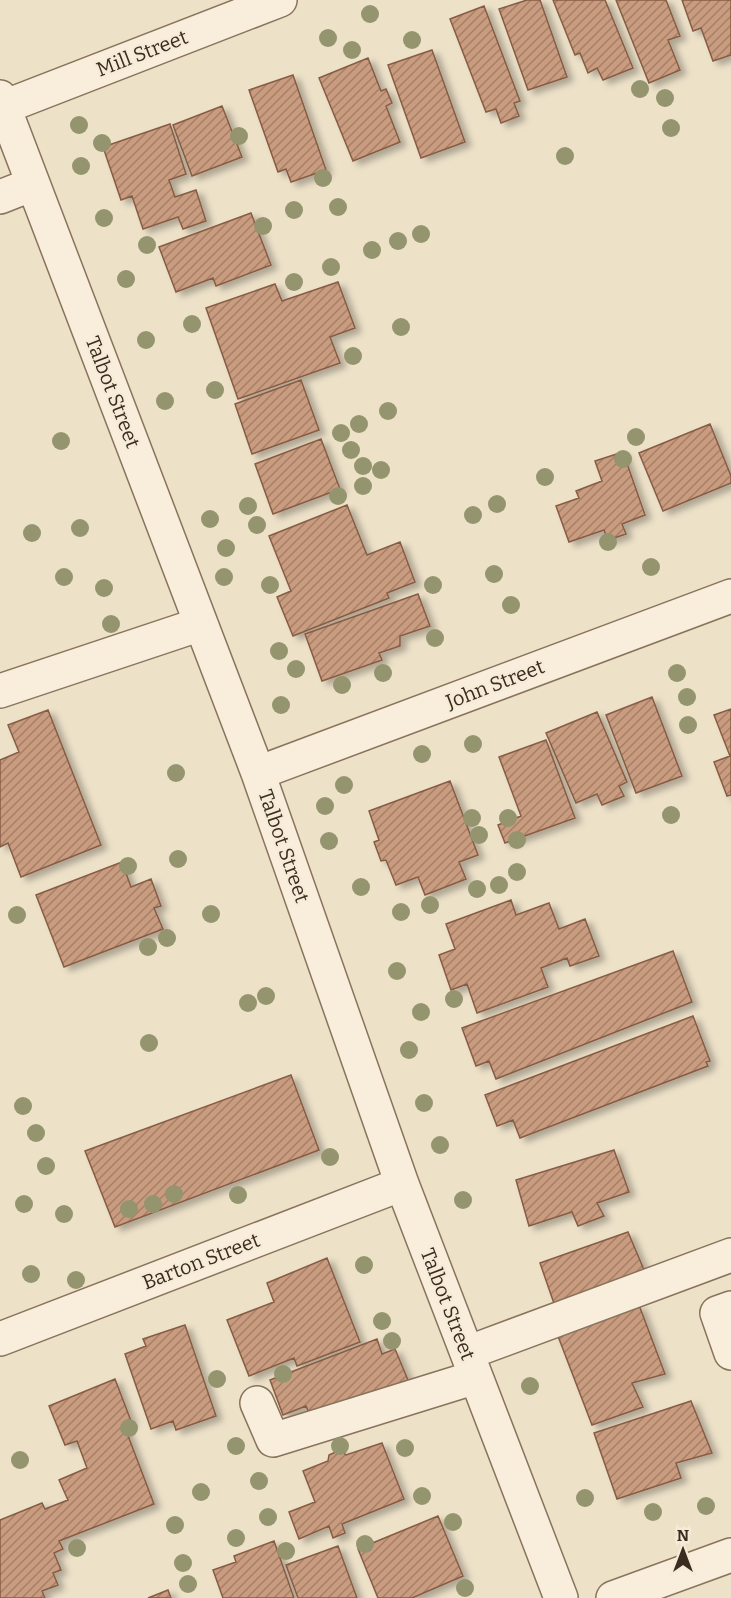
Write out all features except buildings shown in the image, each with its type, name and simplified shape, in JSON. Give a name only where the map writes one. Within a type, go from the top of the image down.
[{"type":"street","name":"Mill Street","points":[[2,102],[280,0]]},
{"type":"street","name":"Talbot Street","points":[[2,102],[258,773],[402,1184],[561,1598]]},
{"type":"street","points":[[0,197],[33,184]]},
{"type":"street","name":"John Street","points":[[258,773],[731,596]]},
{"type":"street","points":[[0,692],[201,624]]},
{"type":"street","name":"Barton Street","points":[[0,1339],[402,1184]]},
{"type":"street","points":[[257,1403],[273,1440],[472,1365],[731,1255]]},
{"type":"street","points":[[731,1308],[717,1313],[731,1353]]},
{"type":"street","points":[[614,1598],[728,1565]]}]
